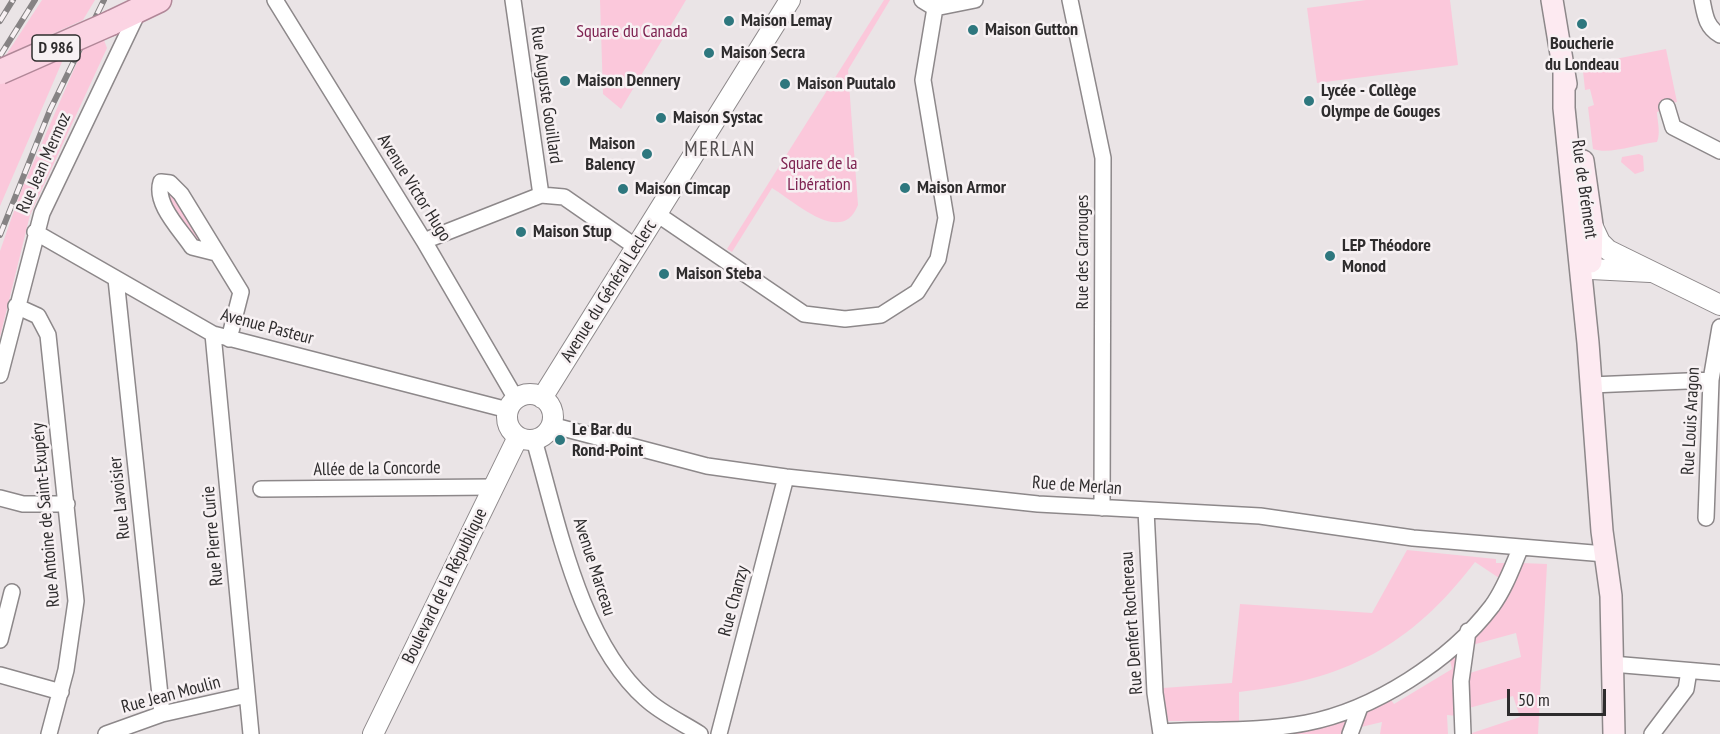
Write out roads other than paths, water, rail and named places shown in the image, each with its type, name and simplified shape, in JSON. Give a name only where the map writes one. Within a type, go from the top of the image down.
[{"type":"main road","name":"Rue de Brément","points":[[1552,0],[1564,73],[1582,153],[1592,225],[1593,264],[1588,343],[1605,554],[1611,596],[1602,734]]},
{"type":"main road","name":"D 986","points":[[0,72],[149,5]]},
{"type":"main road","name":"Rue de Brément","points":[[1564,73],[1568,155],[1593,264]]},
{"type":"main road","name":"Rue de Brément","points":[[1605,554],[1602,595],[1614,734]]},
{"type":"street","name":"Avenue Victor Hugo","points":[[275,0],[424,241],[512,405]]},
{"type":"street","name":"Rue Auguste Gouillard","points":[[513,0],[541,195]]},
{"type":"street","name":"Avenue du Général Leclerc","points":[[542,398],[790,0]]},
{"type":"street","points":[[922,0],[935,8],[975,0]]},
{"type":"street","name":"Rue des Carrouges","points":[[1070,0],[1103,158],[1102,508]]},
{"type":"street","points":[[1702,0],[1706,20],[1712,30],[1720,35]]},
{"type":"street","name":"Rue Jean Mermoz","points":[[0,375],[35,232],[87,114],[149,5]]},
{"type":"street","points":[[657,214],[804,314],[845,319],[881,315],[916,292],[938,259],[946,218],[923,81],[935,8]]},
{"type":"street","points":[[1666,107],[1673,127],[1720,151]]},
{"type":"street","points":[[216,253],[192,247],[162,203],[159,190],[161,182],[170,183],[181,195],[216,253],[233,275],[241,292],[230,339]]},
{"type":"street","points":[[424,241],[541,195],[564,197],[636,247]]},
{"type":"street","name":"Avenue Pasteur","points":[[35,232],[213,334],[512,405]]},
{"type":"street","points":[[1593,264],[1650,272],[1720,305]]},
{"type":"street","name":"Rue Lavoisier","points":[[116,279],[162,714]]},
{"type":"street","name":"Rue Antoine de Saint-Exupéry","points":[[16,306],[38,316],[48,335],[76,601],[61,692],[50,733]]},
{"type":"street","name":"Rue Louis Aragon","points":[[1706,518],[1711,380],[1720,327]]},
{"type":"street","name":"Rue Pierre Curie","points":[[213,334],[251,734]]},
{"type":"street","points":[[1591,386],[1711,380]]},
{"type":"street","points":[[529,394],[542,398],[550,407],[551,425],[545,435],[526,439],[508,426],[512,405],[529,394]]},
{"type":"street","name":"Rue de Merlan","points":[[551,425],[707,466],[786,477],[1038,504],[1260,516],[1413,538],[1520,549],[1605,554]]},
{"type":"street","name":"Boulevard de la République","points":[[373,734],[494,487],[526,439]]},
{"type":"street","name":"Avenue Marceau","points":[[526,439],[594,631],[622,672],[646,700],[700,734]]},
{"type":"street","name":"Rue Chanzy","points":[[719,734],[786,477]]},
{"type":"street","name":"Allée de la Concorde","points":[[261,489],[494,487]]},
{"type":"street","points":[[0,498],[23,504],[67,504]]},
{"type":"street","name":"Rue Denfert Rochereau","points":[[1146,510],[1155,693],[1161,733]]},
{"type":"street","points":[[1161,733],[1279,727],[1308,722],[1360,707],[1432,665],[1468,631],[1492,606],[1511,574],[1520,549]]},
{"type":"street","points":[[0,640],[12,592]]},
{"type":"street","points":[[1463,734],[1461,681],[1468,631]]},
{"type":"street","points":[[1432,665],[1451,669],[1461,681]]},
{"type":"street","points":[[1607,670],[1720,673]]},
{"type":"street","points":[[1652,734],[1686,689],[1689,671]]},
{"type":"street","points":[[0,675],[61,692]]},
{"type":"street","name":"Rue Jean Moulin","points":[[106,734],[162,714],[247,695]]},
{"type":"street","points":[[1350,734],[1360,707]]},
{"type":"railway","points":[[0,21],[13,0]]},
{"type":"railway","points":[[0,56],[35,0]]},
{"type":"railway","points":[[0,235],[50,110],[104,0]]},
{"type":"place","name":"Maison Lemay","points":[[729,21]]},
{"type":"place","name":"Boucherie du Londeau","points":[[1582,24]]},
{"type":"place","name":"Maison Gutton","points":[[973,30]]},
{"type":"place","name":"Maison Secra","points":[[709,53]]},
{"type":"place","name":"Maison Dennery","points":[[565,81]]},
{"type":"place","name":"Maison Puutalo","points":[[785,84]]},
{"type":"place","name":"Lycée - Collège Olympe de Gouges","points":[[1309,101]]},
{"type":"place","name":"Maison Systac","points":[[661,118]]},
{"type":"place","name":"Maison Balency","points":[[647,154]]},
{"type":"place","name":"Maison Armor","points":[[905,188]]},
{"type":"place","name":"Maison Cimcap","points":[[623,189]]},
{"type":"place","name":"Maison Stup","points":[[521,232]]},
{"type":"place","name":"LEP Théodore Monod","points":[[1330,256]]},
{"type":"place","name":"Maison Steba","points":[[664,274]]},
{"type":"place","name":"Le Bar du Rond-Point","points":[[560,440]]},
{"type":"district","name":"MERLAN","points":[[720,150]]},
{"type":"park label","name":"Square du Canada","points":[[632,32]]},
{"type":"park label","name":"Square de la Libération","points":[[819,174]]}]
